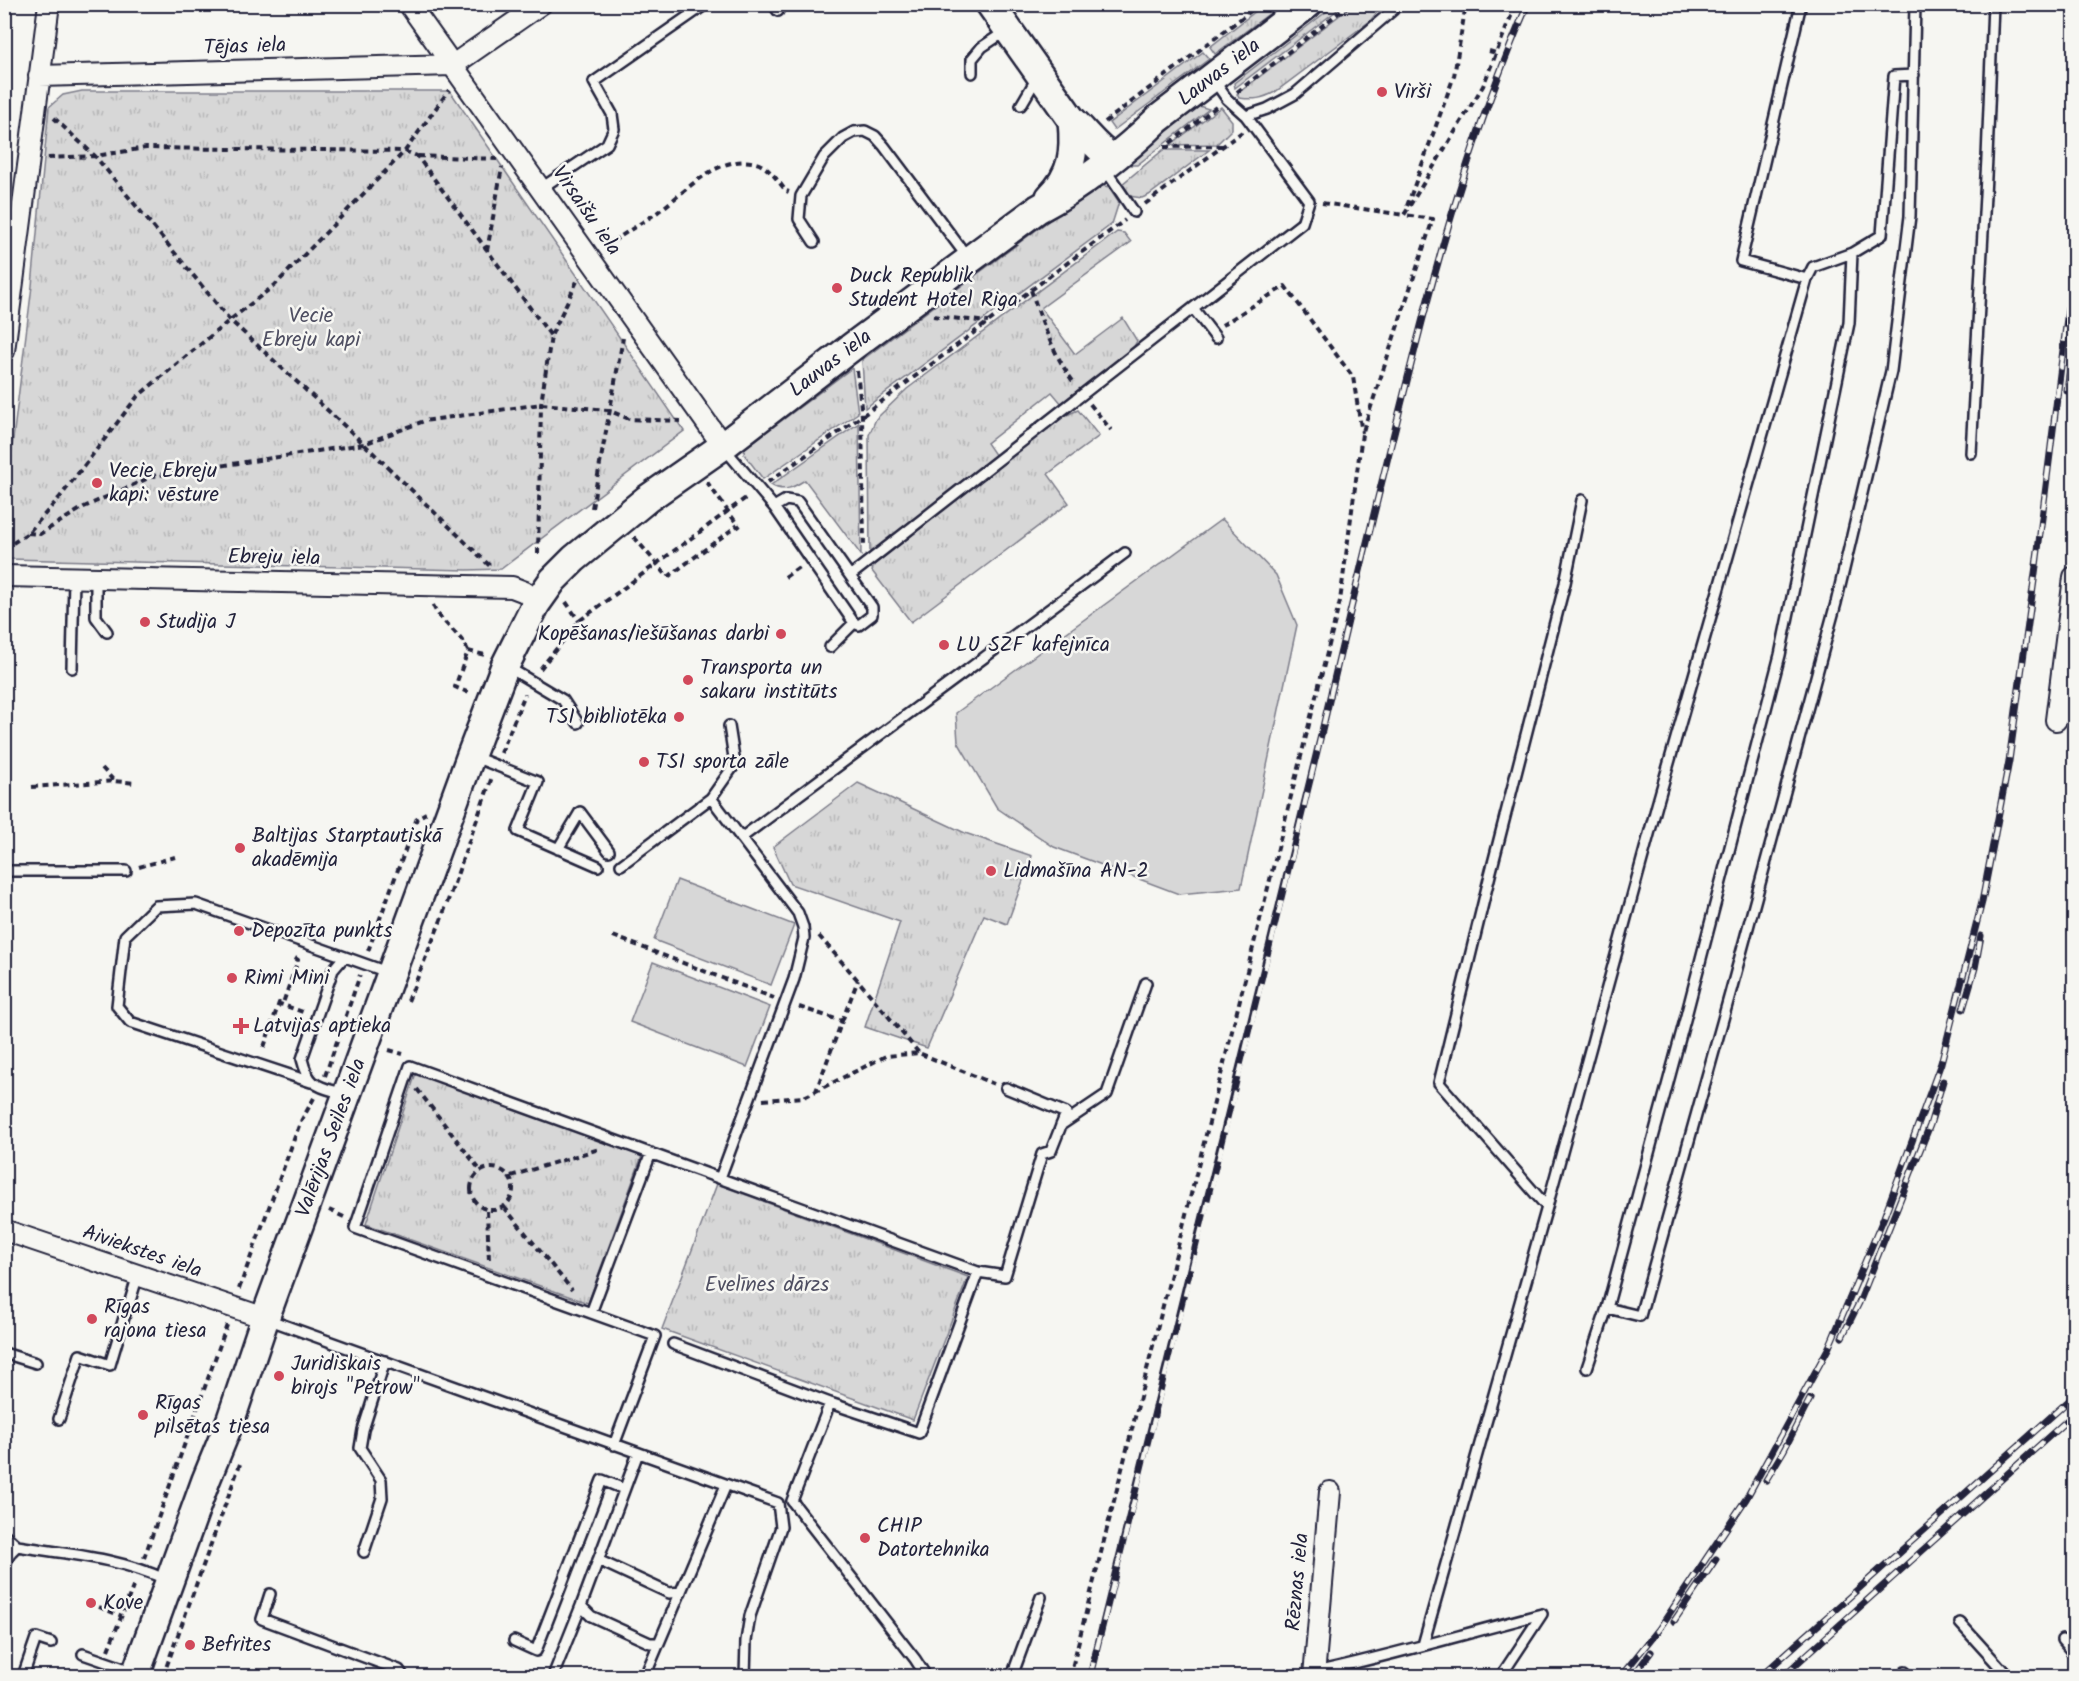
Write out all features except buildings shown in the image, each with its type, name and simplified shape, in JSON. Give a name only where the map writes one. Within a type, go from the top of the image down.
[{"type":"street","points":[[4,351],[49,4]]},
{"type":"street","name":"Virsaišu iela","points":[[409,4],[540,189],[585,263],[723,446]]},
{"type":"street","points":[[990,4],[1072,120],[1098,149],[1112,158]]},
{"type":"street","name":"Lauvas iela","points":[[536,604],[553,580],[591,544],[647,499],[723,446],[1038,209],[1062,197],[1308,4]]},
{"type":"street","points":[[453,65],[539,5]]},
{"type":"street","name":"Tējas iela","points":[[39,76],[453,65]]},
{"type":"street","points":[[1038,209],[1062,184],[1072,160],[1074,140],[1072,120]]},
{"type":"street","name":"Ebreju iela","points":[[4,576],[512,587],[525,592],[536,604]]},
{"type":"street","points":[[2056,720],[2074,577]]},
{"type":"street","name":"Valērijas Seiles iela","points":[[136,1674],[231,1419],[265,1318],[471,755],[496,661],[536,604]]},
{"type":"street","name":"Aiviekstes iela","points":[[4,1230],[265,1318]]},
{"type":"street","name":"Rēznas iela","points":[[1314,1674],[1330,1492]]},
{"type":"lane","points":[[540,189],[607,144],[614,129],[612,114],[594,82],[706,4]]},
{"type":"lane","points":[[1249,120],[1295,94],[1393,10],[1395,4]]},
{"type":"lane","points":[[1800,4],[1741,261],[1807,279]]},
{"type":"lane","points":[[1607,1308],[1640,1316],[1836,603],[1891,371],[1910,216],[1915,4]]},
{"type":"lane","points":[[1971,453],[1993,4]]},
{"type":"lane","points":[[972,73],[972,59],[982,47],[1008,29]]},
{"type":"lane","points":[[1021,105],[1039,73]]},
{"type":"lane","points":[[1423,1645],[1547,1207],[1660,793],[1807,279],[1813,267],[1852,253],[1882,236],[1894,76],[1914,75]]},
{"type":"lane","points":[[851,575],[1302,223],[1309,201],[1249,120],[1227,99],[1212,78]]},
{"type":"lane","points":[[814,242],[800,219],[801,196],[824,158],[843,138],[854,132],[866,131],[875,136],[884,147],[969,260]]},
{"type":"lane","points":[[1112,158],[1107,172],[1134,212]]},
{"type":"lane","points":[[1587,1368],[1607,1308],[1780,655],[1849,324],[1852,253]]},
{"type":"lane","points":[[1193,308],[1213,335]]},
{"type":"lane","points":[[723,446],[774,507],[854,623],[859,625],[872,615],[872,607],[798,502],[786,500],[774,507]]},
{"type":"lane","points":[[1547,1207],[1439,1083],[1565,583],[1582,500]]},
{"type":"lane","points":[[741,838],[1125,553]]},
{"type":"lane","points":[[72,668],[74,578]]},
{"type":"lane","points":[[96,578],[96,617],[107,632]]},
{"type":"lane","points":[[830,647],[854,623]]},
{"type":"lane","points":[[496,661],[563,700],[578,723]]},
{"type":"lane","points":[[621,865],[711,798],[735,764],[729,726]]},
{"type":"lane","points":[[471,755],[538,782],[518,831],[598,866]]},
{"type":"lane","points":[[711,798],[798,913],[804,938],[794,979],[720,1178]]},
{"type":"lane","points":[[558,849],[580,812],[609,851]]},
{"type":"lane","points":[[4,871],[126,871]]},
{"type":"lane","points":[[346,1095],[130,1022],[117,1006],[125,936],[156,906],[196,904],[392,973]]},
{"type":"lane","points":[[311,1082],[305,1074],[302,1059],[333,970],[344,957]]},
{"type":"lane","points":[[1061,1125],[1107,1094],[1146,983]]},
{"type":"lane","points":[[614,1445],[655,1336],[355,1228],[410,1066],[978,1272],[1005,1276],[1042,1154],[1051,1151],[1066,1113],[1006,1088]]},
{"type":"lane","points":[[591,1313],[651,1153]]},
{"type":"lane","points":[[673,1344],[830,1403],[919,1433],[978,1272]]},
{"type":"lane","points":[[130,1301],[138,1275]]},
{"type":"lane","points":[[59,1419],[80,1355],[110,1365],[126,1311]]},
{"type":"lane","points":[[265,1318],[726,1485],[778,1503],[792,1501]]},
{"type":"lane","points":[[4,1353],[36,1363]]},
{"type":"lane","points":[[364,1552],[382,1498],[381,1479],[360,1448],[363,1430],[385,1361]]},
{"type":"lane","points":[[792,1501],[830,1403]]},
{"type":"lane","points":[[553,1677],[582,1606],[638,1454]]},
{"type":"lane","points":[[514,1641],[536,1651],[602,1480],[624,1489]]},
{"type":"lane","points":[[645,1677],[726,1485]]},
{"type":"lane","points":[[792,1501],[915,1659],[926,1677]]},
{"type":"lane","points":[[746,1677],[746,1641],[750,1616],[781,1527],[778,1503]]},
{"type":"lane","points":[[4,1534],[17,1546],[106,1560],[170,1581]]},
{"type":"lane","points":[[4,1565],[10,1552],[17,1546]]},
{"type":"lane","points":[[598,1560],[669,1593],[681,1592]]},
{"type":"lane","points":[[270,1594],[262,1619],[399,1670],[403,1677]]},
{"type":"lane","points":[[1012,1677],[1041,1597]]},
{"type":"lane","points":[[582,1606],[591,1616],[650,1642],[659,1643]]},
{"type":"lane","points":[[1314,1674],[1542,1614],[1501,1677]]},
{"type":"lane","points":[[1960,1623],[2008,1677]]},
{"type":"lane","points":[[23,1677],[36,1638],[51,1643]]},
{"type":"lane","points":[[2062,1640],[2074,1654]]},
{"type":"lane","points":[[83,1654],[104,1660],[136,1674]]},
{"type":"path","points":[[1099,127],[1260,4]]},
{"type":"path","points":[[1404,215],[1454,76],[1466,4]]},
{"type":"path","points":[[1404,215],[1483,86],[1516,4]]},
{"type":"path","points":[[1489,51],[1496,53]]},
{"type":"path","points":[[4,549],[28,533],[60,497],[137,397],[275,285],[405,151],[451,87]]},
{"type":"path","points":[[36,101],[95,156],[230,320],[364,444],[480,557]]},
{"type":"path","points":[[408,1002],[441,920],[496,765],[531,682],[579,621],[989,322],[1224,146],[1249,120]]},
{"type":"path","points":[[1164,147],[1224,146]]},
{"type":"path","points":[[29,159],[95,156],[146,148],[405,151],[417,156],[503,159],[487,252]]},
{"type":"path","points":[[417,156],[551,336]]},
{"type":"path","points":[[538,554],[541,404],[551,336],[585,263],[706,175],[724,165],[740,161],[757,163],[767,169],[786,191],[801,196]]},
{"type":"path","points":[[1070,1677],[1340,601],[1362,434],[1432,219],[1309,201]]},
{"type":"path","points":[[1213,335],[1285,286],[1353,377],[1362,434]]},
{"type":"path","points":[[1031,290],[1044,328],[1058,358],[1082,395],[1111,430]]},
{"type":"path","points":[[854,301],[859,308]]},
{"type":"path","points":[[902,310],[915,315],[989,322]]},
{"type":"path","points":[[592,508],[608,410],[625,328]]},
{"type":"path","points":[[854,346],[862,416],[865,565]]},
{"type":"path","points":[[28,533],[40,534],[84,507],[153,476],[364,444],[424,421],[541,404],[608,410],[629,419],[680,421],[689,417]]},
{"type":"path","points":[[620,520],[668,577],[739,526],[728,511]]},
{"type":"path","points":[[430,586],[430,599],[436,612],[465,643],[468,651],[455,687],[472,694]]},
{"type":"path","points":[[468,651],[496,661]]},
{"type":"path","points":[[102,768],[114,781]]},
{"type":"path","points":[[32,787],[114,781],[136,783]]},
{"type":"path","points":[[104,1660],[140,1570],[300,1123],[321,1086],[336,1050],[364,964],[417,818],[429,811]]},
{"type":"path","points":[[126,871],[176,857]]},
{"type":"path","points":[[798,913],[919,1053]]},
{"type":"path","points":[[613,936],[785,1002],[842,1021]]},
{"type":"path","points":[[278,1003],[283,1004],[298,960],[295,958]]},
{"type":"path","points":[[816,1091],[858,980]]},
{"type":"path","points":[[278,1003],[290,1007]]},
{"type":"path","points":[[264,1047],[278,1003]]},
{"type":"path","points":[[385,1060],[392,1042]]},
{"type":"path","points":[[390,1050],[403,1054],[410,1066],[417,1090],[480,1170]]},
{"type":"path","points":[[750,1101],[804,1097],[886,1056],[919,1053],[1006,1088]]},
{"type":"path","points":[[511,1176],[621,1142]]},
{"type":"path","points":[[497,1167],[511,1176],[514,1194],[504,1207],[487,1211],[473,1201],[470,1184],[480,1170],[497,1167]]},
{"type":"path","points":[[324,1220],[331,1202]]},
{"type":"path","points":[[504,1207],[591,1313]]},
{"type":"path","points":[[487,1211],[490,1277]]},
{"type":"path","points":[[163,1677],[243,1456]]},
{"type":"path","points":[[99,1607],[122,1616]]},
{"type":"green space","points":[[1265,4],[1281,5],[1215,54],[1210,47]]},
{"type":"green space","points":[[1335,5],[1344,5],[1235,88],[1234,83]]},
{"type":"green space","points":[[1353,5],[1383,5],[1370,21],[1275,92],[1258,98],[1239,98],[1237,94]]},
{"type":"green space","points":[[1203,52],[1209,59],[1114,130],[1109,123]]},
{"type":"green space","name":"Vecie Ebreju kapi","points":[[82,91],[450,91],[684,431],[501,569],[8,559],[5,553],[5,504],[32,286],[49,107],[63,95]]},
{"type":"green space","points":[[1199,106],[1209,109],[1137,165],[1131,165],[1131,160]]},
{"type":"green space","points":[[1221,107],[1232,121],[1232,129],[1217,144],[1170,145]]},
{"type":"green space","points":[[1163,150],[1209,150],[1149,195],[1142,198],[1129,196],[1121,185]]},
{"type":"green space","points":[[1100,185],[1109,187],[1119,202],[1112,224],[865,408],[862,360],[1086,193]]},
{"type":"green space","points":[[1117,232],[1124,233],[1131,242],[1041,308],[1075,354],[1123,318],[1137,341],[1133,348],[1062,404],[1052,392],[987,443],[996,456],[870,556],[869,435],[876,419],[907,389]]},
{"type":"green space","points":[[852,368],[858,413],[763,479],[744,454],[745,448]]},
{"type":"green space","points":[[1078,410],[1099,436],[1048,474],[1069,503],[911,622],[872,571],[874,565],[1062,417]]},
{"type":"green space","points":[[859,423],[861,555],[805,480],[785,489],[771,485]]},
{"type":"green space","points":[[1222,519],[1276,575],[1297,625],[1241,888],[1179,894],[1054,847],[997,808],[958,742],[956,713]]},
{"type":"green space","points":[[858,783],[965,833],[1032,856],[1007,924],[984,915],[927,1048],[865,1027],[900,922],[790,884],[773,847]]},
{"type":"green space","points":[[677,880],[794,925],[771,985],[654,940]]},
{"type":"green space","points":[[653,962],[770,1007],[747,1067],[630,1022]]},
{"type":"green space","points":[[416,1073],[642,1156],[588,1303],[366,1224]]},
{"type":"green space","name":"Evelīnes dārzs","points":[[717,1184],[968,1277],[913,1420],[662,1329]]},
{"type":"railway","points":[[1090,1676],[1418,336],[1444,240],[1474,144],[1528,4]]},
{"type":"railway","points":[[1621,1676],[1659,1629],[1746,1499],[1829,1347],[1884,1217],[1941,1063],[1982,902],[2009,761],[2074,262]]},
{"type":"railway","points":[[2067,391],[2074,339]]},
{"type":"railway","points":[[1963,1009],[1975,968],[1981,936]]},
{"type":"railway","points":[[1842,1337],[1859,1303],[1930,1125],[1943,1081]]},
{"type":"railway","points":[[1761,1676],[2074,1396]]},
{"type":"railway","points":[[1766,1480],[1810,1399]]},
{"type":"railway","points":[[1783,1676],[2074,1414]]},
{"type":"railway","points":[[1674,1621],[1716,1559]]},
{"type":"railway","points":[[1633,1676],[1651,1652]]},
{"type":"place","name":"Virši","points":[[1382,92]]},
{"type":"place","name":"Duck Republik Student Hotel Riga","points":[[837,288]]},
{"type":"place","name":"Vecie Ebreju kapi: vēsture","points":[[97,483]]},
{"type":"place","name":"Studija J","points":[[145,622]]},
{"type":"place","name":"Kopēšanas/iešūšanas darbi","points":[[781,634]]},
{"type":"place","name":"LU SZF kafejnīca","points":[[944,645]]},
{"type":"place","name":"Transporta un sakaru institūts","points":[[688,680]]},
{"type":"place","name":"TSI bibliotēka","points":[[679,717]]},
{"type":"place","name":"TSI sporta zāle","points":[[644,762]]},
{"type":"place","name":"Baltijas Starptautiskā akadēmija","points":[[240,848]]},
{"type":"place","name":"Lidmašīna AN-2","points":[[991,871]]},
{"type":"place","name":"Depozīta punkts","points":[[239,931]]},
{"type":"place","name":"Rimi Mini","points":[[232,978]]},
{"type":"place","name":"Latvijas aptieka","points":[[241,1026]]},
{"type":"place","name":"Rīgas rajona tiesa","points":[[92,1319]]},
{"type":"place","name":"Juridiskais birojs \"Petrow\"","points":[[279,1376]]},
{"type":"place","name":"Rīgas pilsētas tiesa","points":[[143,1415]]},
{"type":"place","name":"CHIP Datortehnika","points":[[865,1538]]},
{"type":"place","name":"Kove","points":[[91,1603]]},
{"type":"place","name":"Befrites","points":[[190,1645]]}]
